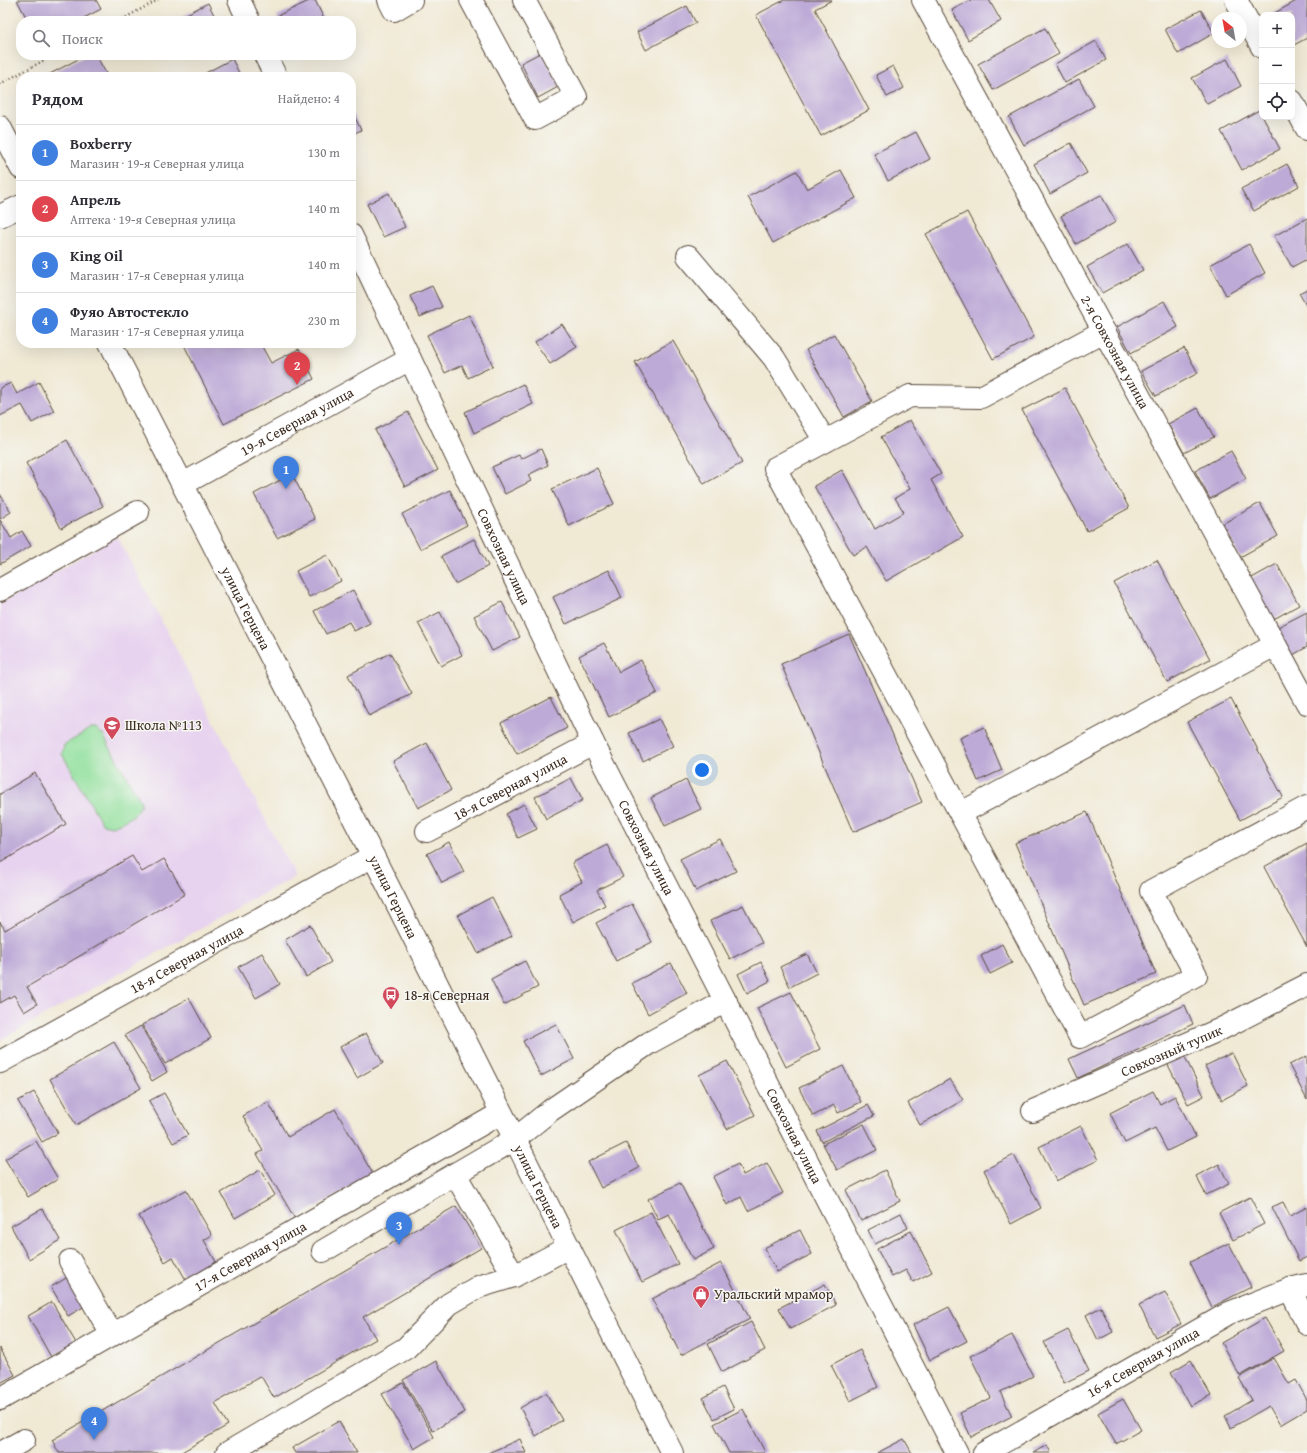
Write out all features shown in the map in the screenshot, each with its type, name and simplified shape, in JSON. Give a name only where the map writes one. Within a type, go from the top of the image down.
[{"type":"street","points":[[239,0],[247,16]]},
{"type":"street","points":[[388,0],[394,10],[411,0]]},
{"type":"street","points":[[471,0],[535,120],[576,97],[524,0]]},
{"type":"street","name":"2-я Совхозная улица","points":[[923,0],[1307,703]]},
{"type":"street","points":[[1236,0],[1259,42]]},
{"type":"street","points":[[268,60],[274,72]]},
{"type":"street","points":[[1295,107],[1307,129]]},
{"type":"street","points":[[0,127],[16,158]]},
{"type":"street","points":[[0,216],[16,208]]},
{"type":"street","name":"Совхозная улица","points":[[356,246],[593,743],[957,1453]]},
{"type":"street","points":[[688,256],[774,358],[825,442]]},
{"type":"street","points":[[1104,331],[981,397],[910,396],[775,468],[1080,1037],[1196,975],[1151,891],[1307,807]]},
{"type":"street","name":"улица Герцена","points":[[113,348],[374,856],[672,1453]]},
{"type":"street","name":"19-я Северная улица","points":[[183,484],[410,359]]},
{"type":"street","points":[[0,590],[138,512]]},
{"type":"street","points":[[961,814],[1275,645]]},
{"type":"street","name":"18-я Северная улица","points":[[427,831],[593,743]]},
{"type":"street","name":"18-я Северная улица","points":[[0,1062],[374,856]]},
{"type":"street","name":"Совхозный тупик","points":[[1033,1111],[1221,1029],[1307,985]]},
{"type":"street","points":[[322,1251],[515,1139],[551,1110],[649,1043],[726,1002]]},
{"type":"street","name":"17-я Северная улица","points":[[0,1399],[501,1112]]},
{"type":"street","points":[[454,1174],[514,1276]]},
{"type":"street","points":[[227,1453],[406,1348],[449,1304],[478,1287],[514,1276],[569,1247]]},
{"type":"street","points":[[70,1261],[112,1335]]},
{"type":"street","points":[[1298,1287],[1307,1324]]},
{"type":"street","name":"16-я Северная улица","points":[[984,1453],[1229,1313],[1298,1287]]},
{"type":"street","points":[[1,1453],[24,1440]]},
{"type":"path","points":[[128,16],[158,0]]},
{"type":"path","points":[[22,72],[45,60]]},
{"type":"path","points":[[0,84],[16,75]]},
{"type":"shaded area","name":"Школа №113","points":[[117,536],[295,876],[0,1040],[0,604]]},
{"type":"green space","points":[[91,729],[96,729],[103,735],[141,802],[138,811],[126,820],[112,826],[103,824],[100,820],[62,754],[64,745]]},
{"type":"building","points":[[17,0],[96,0],[101,9],[88,16],[25,16]]},
{"type":"building","points":[[311,0],[315,0],[323,16],[277,16]]},
{"type":"building","points":[[784,0],[832,0],[815,9],[869,110],[821,136],[756,15]]},
{"type":"building","points":[[971,0],[989,0],[1001,21],[968,40],[952,10]]},
{"type":"building","points":[[1298,0],[1307,0],[1307,38],[1295,44],[1295,12],[1276,12]]},
{"type":"building","points":[[208,3],[214,16],[183,16]]},
{"type":"building","points":[[687,6],[696,23],[646,50],[637,32]]},
{"type":"building","points":[[1201,10],[1211,28],[1211,35],[1178,54],[1165,29]]},
{"type":"building","points":[[1045,28],[1059,54],[993,90],[978,64]]},
{"type":"building","points":[[1096,41],[1106,60],[1065,83],[1055,64]]},
{"type":"building","points":[[542,52],[560,86],[538,98],[521,63]]},
{"type":"building","points":[[1227,59],[1241,86],[1207,104],[1192,78]]},
{"type":"building","points":[[76,60],[99,60],[105,72],[54,72]]},
{"type":"building","points":[[232,60],[238,72],[207,72]]},
{"type":"building","points":[[893,66],[904,88],[887,97],[876,75]]},
{"type":"building","points":[[1079,79],[1094,106],[1024,145],[1009,117]]},
{"type":"building","points":[[1259,110],[1259,120],[1264,120],[1280,149],[1242,170],[1221,131]]},
{"type":"building","points":[[356,120],[361,130],[356,132]]},
{"type":"building","points":[[916,132],[930,159],[888,181],[874,154]]},
{"type":"building","points":[[1071,143],[1087,173],[1050,194],[1034,164]]},
{"type":"building","points":[[1287,164],[1299,186],[1254,211],[1241,189]]},
{"type":"building","points":[[841,170],[856,198],[773,243],[748,197],[797,171],[807,189]]},
{"type":"building","points":[[389,193],[405,227],[383,237],[367,204]]},
{"type":"building","points":[[1101,195],[1116,222],[1076,244],[1061,216]]},
{"type":"building","points":[[967,212],[1034,337],[993,359],[926,234]]},
{"type":"building","points":[[1307,218],[1307,259],[1292,267],[1274,236]]},
{"type":"building","points":[[1128,244],[1143,270],[1102,293],[1087,267]]},
{"type":"building","points":[[1249,244],[1265,273],[1226,295],[1210,265]]},
{"type":"building","points":[[432,286],[442,307],[420,317],[410,296]]},
{"type":"building","points":[[1307,289],[1307,307],[1299,293]]},
{"type":"building","points":[[1164,301],[1178,327],[1131,353],[1117,327]]},
{"type":"building","points":[[469,315],[493,366],[468,378],[462,365],[445,373],[427,335]]},
{"type":"building","points":[[562,324],[577,347],[550,364],[535,342]]},
{"type":"building","points":[[834,334],[872,401],[844,417],[806,350]]},
{"type":"building","points":[[673,341],[742,463],[704,484],[635,362]]},
{"type":"building","points":[[186,348],[263,348],[271,363],[299,349],[314,379],[224,424]]},
{"type":"building","points":[[1184,348],[1198,373],[1156,396],[1141,371]]},
{"type":"building","points":[[39,382],[54,411],[32,423],[22,405],[0,416],[0,388],[11,383],[17,394]]},
{"type":"building","points":[[523,384],[533,404],[474,433],[465,412]]},
{"type":"building","points":[[1065,388],[1129,508],[1087,531],[1022,410]]},
{"type":"building","points":[[1198,408],[1214,437],[1184,453],[1168,424]]},
{"type":"building","points":[[408,412],[438,470],[405,487],[375,430]]},
{"type":"building","points":[[910,420],[941,474],[931,480],[963,537],[886,581],[867,547],[853,555],[814,486],[842,470],[875,529],[904,512],[895,498],[910,489],[881,437]]},
{"type":"building","points":[[67,440],[103,506],[61,528],[26,463]]},
{"type":"building","points":[[541,449],[548,465],[528,475],[531,481],[505,494],[492,467],[519,455],[521,459]]},
{"type":"building","points":[[1231,451],[1246,479],[1210,499],[1195,471]]},
{"type":"building","points":[[597,468],[614,504],[569,526],[552,489]]},
{"type":"building","points":[[292,474],[315,519],[277,538],[254,494]]},
{"type":"building","points":[[450,490],[467,525],[420,549],[402,514]]},
{"type":"building","points":[[0,494],[11,512],[0,519]]},
{"type":"building","points":[[1260,503],[1278,536],[1240,557],[1222,524]]},
{"type":"building","points":[[0,520],[11,538],[22,531],[31,546],[0,564]]},
{"type":"building","points":[[474,539],[488,566],[455,584],[441,556]]},
{"type":"building","points":[[327,555],[341,581],[309,597],[296,571]]},
{"type":"building","points":[[1157,560],[1210,659],[1167,682],[1114,583]]},
{"type":"building","points":[[1277,564],[1299,605],[1272,620],[1250,579]]},
{"type":"building","points":[[609,570],[622,598],[566,624],[553,597]]},
{"type":"building","points":[[353,590],[370,623],[354,631],[349,622],[326,634],[314,611]]},
{"type":"building","points":[[502,602],[520,637],[492,651],[474,616]]},
{"type":"building","points":[[440,612],[462,655],[441,666],[418,623]]},
{"type":"building","points":[[1307,612],[1307,647],[1291,656],[1276,628]]},
{"type":"building","points":[[849,634],[922,802],[853,832],[781,664]]},
{"type":"building","points":[[604,643],[619,672],[641,660],[657,693],[609,717],[579,656]]},
{"type":"building","points":[[390,653],[412,694],[369,716],[348,675]]},
{"type":"building","points":[[551,697],[567,728],[517,754],[501,723]]},
{"type":"building","points":[[1231,699],[1283,797],[1240,820],[1187,722]]},
{"type":"building","points":[[659,719],[673,746],[643,761],[629,733]]},
{"type":"building","points":[[984,727],[1002,770],[978,781],[960,738]]},
{"type":"building","points":[[427,743],[451,790],[418,808],[393,761]]},
{"type":"building","points":[[35,773],[66,824],[0,863],[0,794]]},
{"type":"building","points":[[571,778],[583,800],[546,819],[535,797]]},
{"type":"building","points":[[686,780],[701,809],[665,826],[651,798]]},
{"type":"building","points":[[524,804],[537,829],[518,838],[506,814]]},
{"type":"building","points":[[1087,812],[1156,974],[1084,1005],[1015,843]]},
{"type":"building","points":[[720,839],[736,871],[696,891],[680,859]]},
{"type":"building","points":[[449,842],[464,872],[442,883],[427,854]]},
{"type":"building","points":[[1307,843],[1307,947],[1264,867]]},
{"type":"building","points":[[607,845],[623,877],[597,890],[605,905],[573,922],[559,894],[582,882],[572,863]]},
{"type":"building","points":[[132,856],[142,872],[164,859],[185,894],[27,987],[37,1004],[24,1012],[14,995],[0,1003],[0,922],[5,930]]},
{"type":"building","points":[[492,897],[512,936],[478,953],[458,915]]},
{"type":"building","points":[[632,904],[652,942],[616,961],[596,923]]},
{"type":"building","points":[[743,905],[762,943],[730,959],[710,921]]},
{"type":"building","points":[[310,925],[331,962],[306,977],[285,940]]},
{"type":"building","points":[[1002,944],[1012,963],[990,974],[981,956]]},
{"type":"building","points":[[262,953],[280,984],[256,998],[238,967]]},
{"type":"building","points":[[807,954],[817,973],[790,987],[780,967]]},
{"type":"building","points":[[525,961],[538,987],[504,1005],[491,979]]},
{"type":"building","points":[[761,962],[770,981],[747,993],[738,974]]},
{"type":"building","points":[[671,963],[687,993],[648,1014],[632,983]]},
{"type":"building","points":[[791,992],[820,1049],[786,1067],[757,1008]]},
{"type":"building","points":[[189,998],[211,1038],[165,1064],[142,1025]]},
{"type":"building","points":[[1185,1005],[1193,1024],[1078,1078],[1069,1059]]},
{"type":"building","points":[[556,1024],[574,1059],[541,1076],[523,1041]]},
{"type":"building","points":[[141,1026],[167,1072],[152,1081],[125,1035]]},
{"type":"building","points":[[366,1033],[383,1063],[357,1078],[340,1047]]},
{"type":"building","points":[[114,1042],[141,1088],[76,1125],[50,1079]]},
{"type":"building","points":[[1232,1053],[1248,1086],[1222,1100],[1205,1066]]},
{"type":"building","points":[[1184,1055],[1204,1096],[1188,1104],[1167,1063]]},
{"type":"building","points":[[1307,1056],[1307,1100],[1289,1065]]},
{"type":"building","points":[[727,1061],[755,1115],[727,1129],[699,1075]]},
{"type":"building","points":[[843,1066],[861,1102],[838,1113],[834,1105],[813,1116],[799,1088]]},
{"type":"building","points":[[950,1079],[963,1100],[920,1125],[908,1103]]},
{"type":"building","points":[[1153,1091],[1160,1104],[1175,1096],[1196,1137],[1167,1151],[1155,1128],[1125,1143],[1110,1113]]},
{"type":"building","points":[[34,1092],[58,1133],[42,1142],[18,1101]]},
{"type":"building","points":[[164,1093],[188,1135],[173,1143],[149,1101]]},
{"type":"building","points":[[268,1102],[288,1137],[335,1109],[373,1174],[295,1219],[257,1154],[263,1151],[243,1116]]},
{"type":"building","points":[[868,1105],[874,1116],[822,1142],[817,1131]]},
{"type":"building","points":[[864,1124],[877,1150],[837,1170],[823,1144]]},
{"type":"building","points":[[1081,1126],[1098,1160],[1056,1181],[1039,1147]]},
{"type":"building","points":[[36,1141],[58,1179],[28,1197],[5,1159]]},
{"type":"building","points":[[626,1143],[639,1168],[601,1188],[588,1162]]},
{"type":"building","points":[[1014,1155],[1041,1208],[1011,1224],[984,1170]]},
{"type":"building","points":[[767,1163],[783,1193],[748,1211],[741,1197],[727,1205],[713,1177],[738,1164],[743,1175]]},
{"type":"building","points":[[1219,1164],[1229,1184],[1206,1195],[1196,1176]]},
{"type":"building","points":[[260,1170],[275,1195],[235,1218],[221,1193]]},
{"type":"building","points":[[885,1170],[900,1201],[861,1221],[846,1190]]},
{"type":"building","points":[[680,1183],[714,1249],[693,1260],[669,1214],[658,1219],[648,1199]]},
{"type":"building","points":[[186,1190],[212,1235],[204,1240],[216,1262],[186,1280],[173,1257],[165,1262],[139,1216]]},
{"type":"building","points":[[1250,1197],[1264,1224],[1233,1240],[1219,1213]]},
{"type":"building","points":[[1283,1202],[1290,1216],[1307,1207],[1307,1257],[1299,1261],[1272,1207]]},
{"type":"building","points":[[456,1206],[481,1248],[363,1317],[376,1339],[274,1398],[261,1376],[215,1403],[228,1425],[180,1453],[59,1453],[52,1440]]},
{"type":"building","points":[[42,1209],[60,1240],[29,1259],[11,1226]]},
{"type":"building","points":[[651,1212],[678,1264],[642,1282],[616,1230]]},
{"type":"building","points":[[901,1213],[908,1228],[875,1244],[868,1230]]},
{"type":"building","points":[[800,1230],[812,1254],[777,1272],[764,1248]]},
{"type":"building","points":[[911,1231],[932,1272],[913,1282],[906,1270],[892,1277],[877,1249]]},
{"type":"building","points":[[1229,1243],[1251,1287],[1212,1307],[1190,1262]]},
{"type":"building","name":"Уральский мрамор","points":[[721,1263],[750,1319],[681,1355],[652,1299]]},
{"type":"building","points":[[68,1277],[85,1306],[68,1316],[51,1287]]},
{"type":"building","points":[[825,1284],[836,1305],[790,1329],[779,1308]]},
{"type":"building","points":[[1165,1292],[1181,1324],[1155,1337],[1139,1305]]},
{"type":"building","points":[[52,1302],[76,1343],[51,1357],[28,1316]]},
{"type":"building","points":[[949,1307],[967,1341],[930,1360],[913,1325]]},
{"type":"building","points":[[1101,1307],[1113,1332],[1098,1340],[1086,1315]]},
{"type":"building","points":[[1265,1318],[1284,1351],[1240,1376],[1221,1343]]},
{"type":"building","points":[[751,1322],[765,1350],[722,1372],[708,1344]]},
{"type":"building","points":[[1068,1330],[1089,1371],[1064,1383],[1044,1342]]},
{"type":"building","points":[[1012,1335],[1033,1376],[1000,1392],[1012,1416],[971,1437],[960,1413],[991,1398],[970,1356]]},
{"type":"building","points":[[0,1348],[15,1375],[0,1383]]},
{"type":"building","points":[[860,1350],[878,1387],[850,1401],[831,1365]]},
{"type":"building","points":[[1274,1358],[1289,1384],[1296,1380],[1307,1400],[1307,1409],[1280,1425],[1269,1406],[1231,1428],[1225,1416],[1252,1400],[1239,1378]]},
{"type":"building","points":[[1191,1360],[1211,1395],[1190,1406],[1171,1372]]},
{"type":"building","points":[[436,1361],[465,1412],[433,1431],[403,1380]]},
{"type":"building","points":[[403,1383],[434,1437],[414,1449],[382,1394]]},
{"type":"building","points":[[723,1387],[734,1409],[714,1419],[703,1398]]},
{"type":"building","points":[[546,1393],[562,1420],[536,1436],[520,1408]]},
{"type":"building","points":[[1123,1399],[1141,1430],[1116,1444],[1098,1413]]},
{"type":"building","points":[[743,1409],[765,1452],[763,1453],[729,1453],[714,1424]]},
{"type":"building","points":[[339,1421],[357,1453],[295,1453],[292,1448]]},
{"type":"building","points":[[520,1439],[526,1453],[488,1453]]},
{"type":"building","points":[[904,1439],[912,1453],[877,1453]]},
{"type":"building","points":[[1047,1445],[1051,1453],[1033,1453]]},
{"type":"place","name":"Апрель","points":[[297,385]]},
{"type":"place","name":"Boxberry","points":[[286,489]]},
{"type":"place","name":"Школа №113","points":[[112,740]]},
{"type":"place","name":"18-я Северная","points":[[391,1010]]},
{"type":"place","name":"King Oil","points":[[399,1245]]},
{"type":"place","name":"Уральский мрамор","points":[[701,1309]]},
{"type":"place","name":"Фуяо Автостекло","points":[[94,1440]]}]
